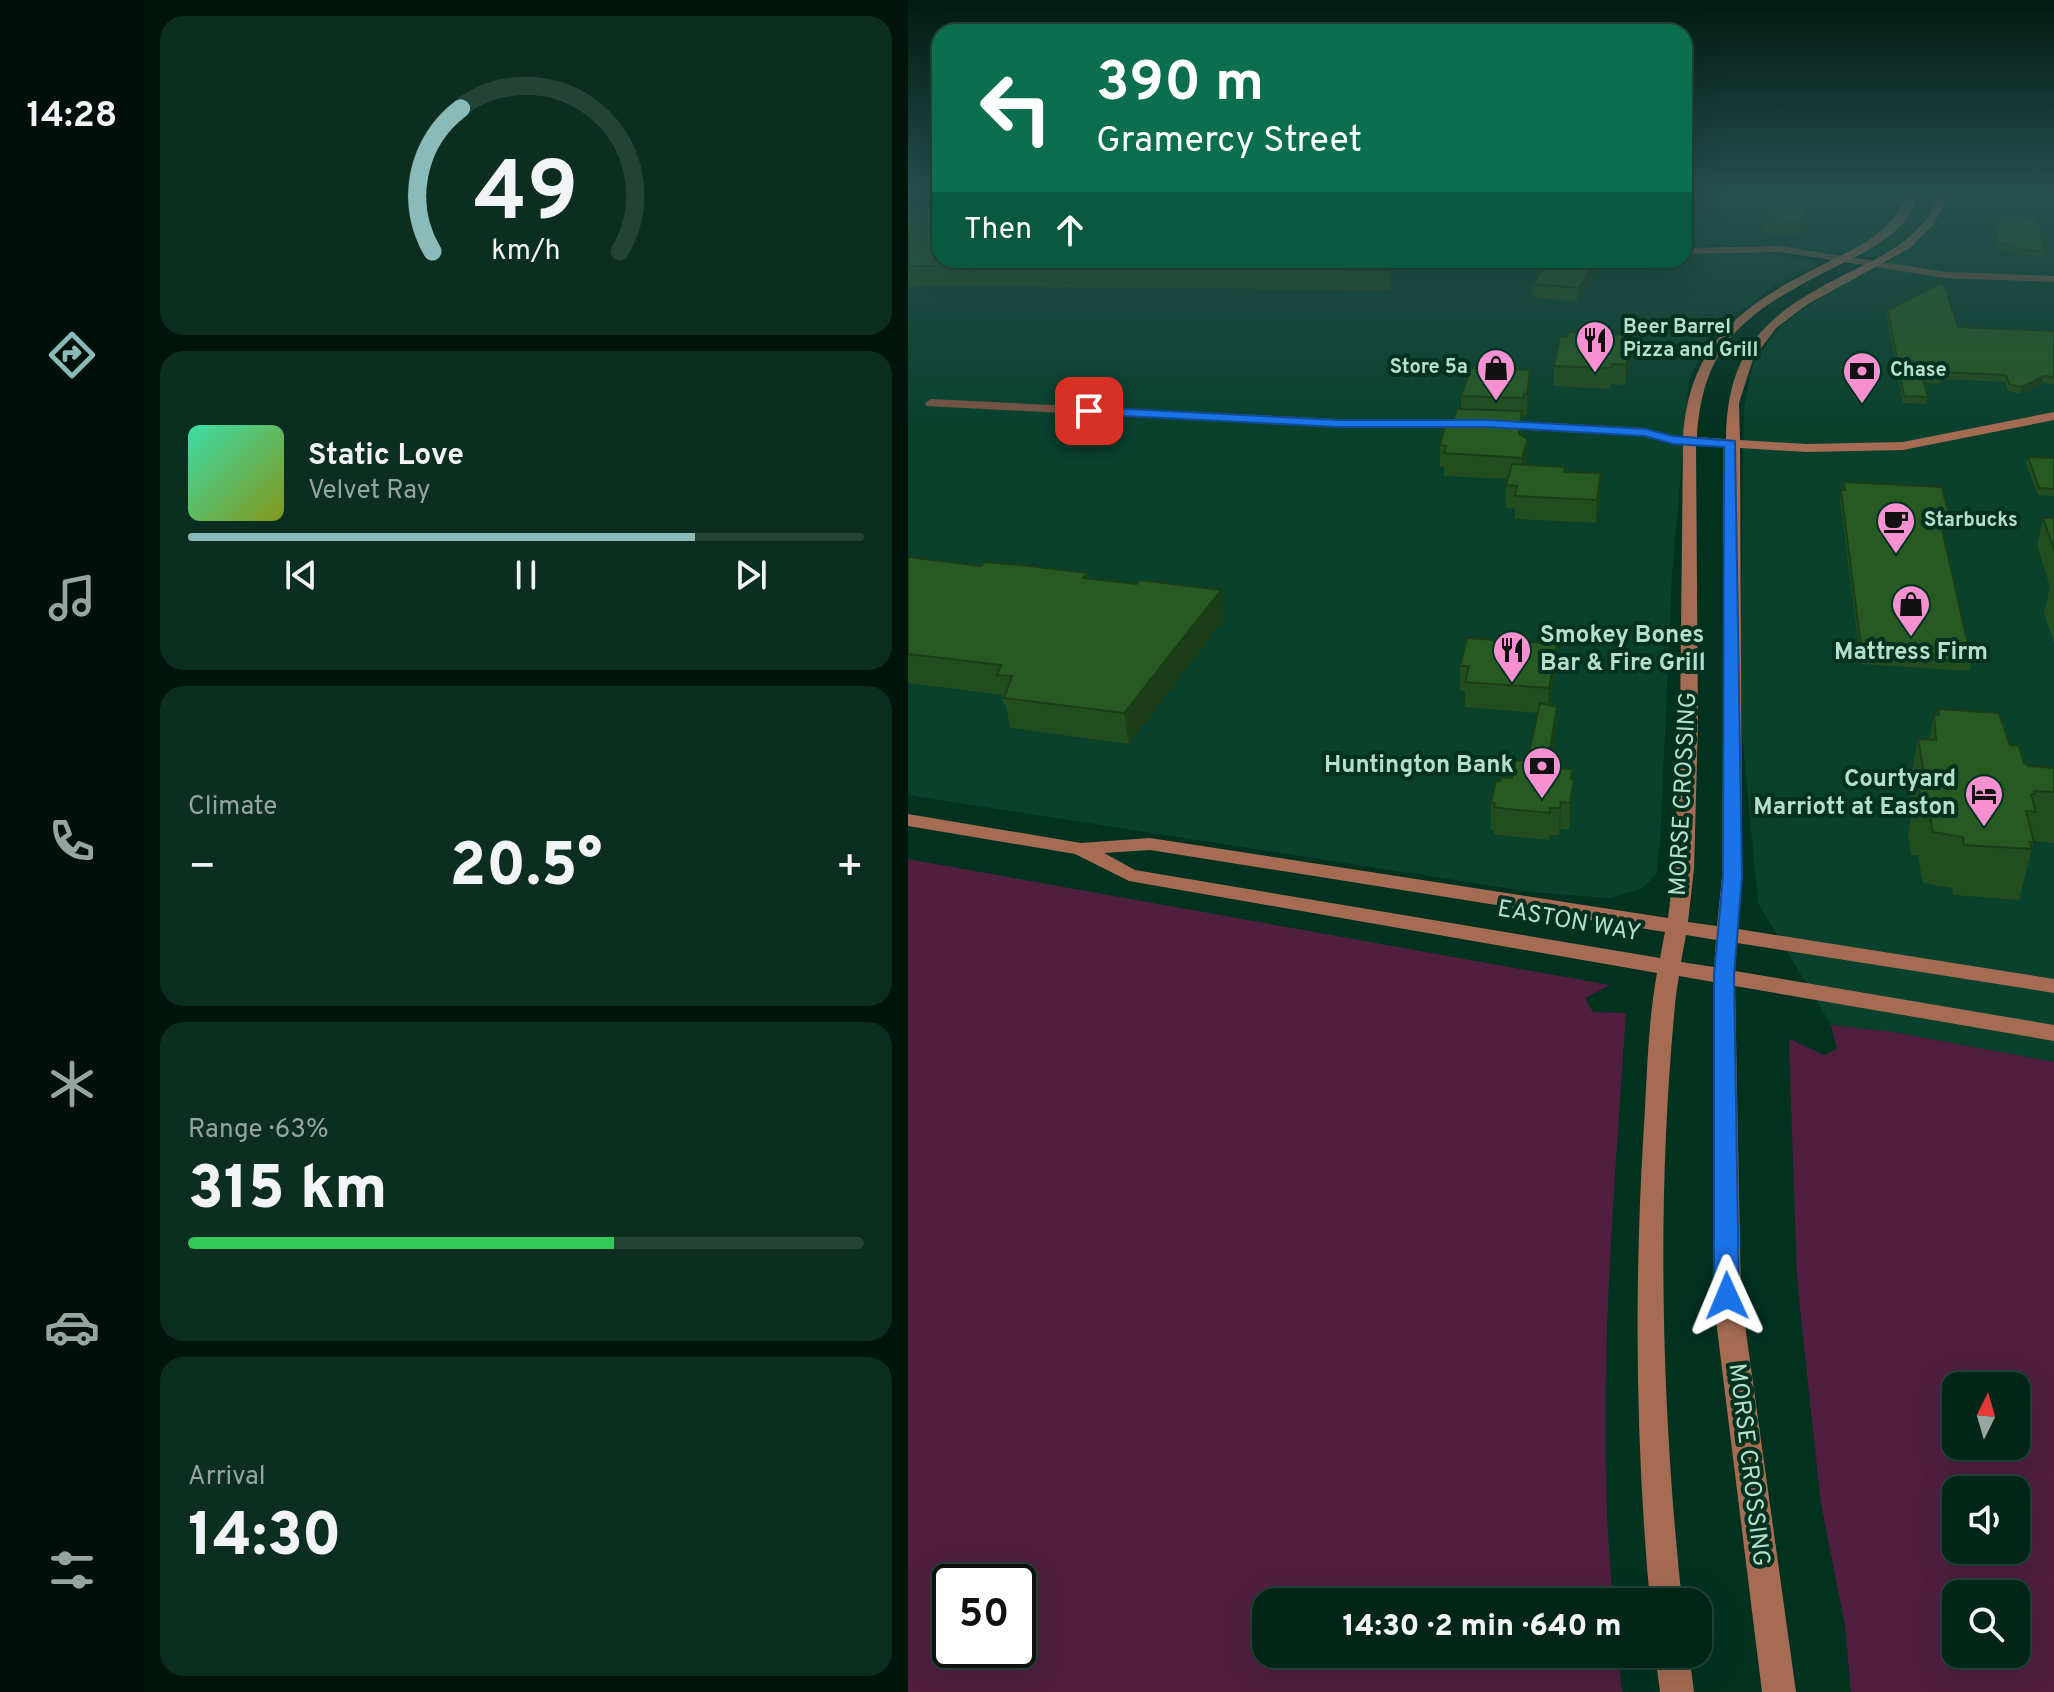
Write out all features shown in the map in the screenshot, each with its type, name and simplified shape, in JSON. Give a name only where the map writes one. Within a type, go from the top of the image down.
[{"type":"main road","name":"MORSE CROSSING","points":[[1665,1588],[1657,1506],[1650,1342],[1663,1009],[1684,874],[1692,441],[1698,382],[1723,336],[1745,313],[1767,297],[1822,269]]},
{"type":"main road","name":"MORSE CROSSING","points":[[1779,1692],[1727,1296],[1724,975],[1732,877],[1730,444],[1738,376],[1760,338],[1799,303],[1863,269]]},
{"type":"main road","points":[[1673,440],[1807,448],[1903,446],[2054,416]]},
{"type":"main road","name":"EASTON WAY","points":[[908,820],[1081,849],[1150,844],[2054,986]]},
{"type":"main road","name":"EASTON WAY","points":[[1081,849],[1129,875],[2054,1033]]},
{"type":"main road","points":[[1674,1668],[1677,1692]]},
{"type":"street","points":[[1910,269],[1946,275],[2054,279]]},
{"type":"street","points":[[931,403],[1338,423],[1372,431],[1444,436],[1644,444],[1673,440]]},
{"type":"shaded area","points":[[908,269],[1810,269],[1772,287],[1724,324],[1707,342],[1689,380],[1672,575],[1660,844],[1656,875],[1641,889],[1609,898],[1531,892],[908,795]]},
{"type":"shaded area","points":[[1872,269],[2054,269],[2054,1062],[1893,1032],[1831,1025],[1758,903],[1740,713],[1744,406],[1754,361],[1782,325],[1839,285]]},
{"type":"shaded area","points":[[908,859],[1610,985],[1585,998],[1593,1012],[1626,1013],[1611,1234],[1606,1381],[1612,1588],[1252,1588],[1252,1668],[1619,1668],[1622,1692],[908,1692]]},
{"type":"shaded area","points":[[1831,1025],[1893,1032],[2054,1062],[2054,1692],[1851,1692],[1845,1626],[1821,1504],[1797,1277],[1790,1039],[1824,1055],[1837,1049]]},
{"type":"building","points":[[1264,269],[1389,269],[1389,270]]},
{"type":"building","points":[[1542,269],[1591,269],[1578,288],[1533,284]]},
{"type":"building","points":[[1943,282],[1958,327],[2054,331],[2054,377],[2044,376],[2021,387],[2009,384],[2006,375],[1940,372],[1941,377],[1922,376],[1928,397],[1904,396],[1888,310]]},
{"type":"building","points":[[1568,332],[1632,335],[1626,365],[1612,364],[1611,368],[1554,366],[1560,337],[1567,337]]},
{"type":"building","points":[[1471,368],[1530,370],[1527,394],[1524,398],[1461,396]]},
{"type":"building","points":[[1457,409],[1522,411],[1519,434],[1528,439],[1522,458],[1444,453],[1446,446],[1440,445],[1445,426],[1451,427]]},
{"type":"building","points":[[2028,457],[2054,458],[2054,489],[2039,488]]},
{"type":"building","points":[[1512,464],[1565,467],[1564,472],[1601,473],[1597,500],[1515,496],[1517,486],[1506,485]]},
{"type":"building","points":[[1844,482],[1942,487],[1950,520],[1940,520],[1972,662],[1862,655],[1841,490],[1845,490]]},
{"type":"building","points":[[2043,518],[2054,518],[2054,550]]},
{"type":"building","points":[[908,557],[981,566],[985,562],[1021,565],[1088,573],[1083,578],[1137,584],[1140,580],[1221,590],[1124,713],[1004,698],[1012,676],[997,675],[1001,665],[908,654]]},
{"type":"building","points":[[1467,638],[1557,644],[1549,688],[1465,682],[1469,666],[1460,666]]},
{"type":"building","points":[[1540,703],[1557,707],[1548,762],[1560,763],[1559,768],[1572,769],[1571,779],[1574,779],[1570,803],[1561,802],[1560,808],[1550,808],[1550,813],[1494,807],[1495,803],[1491,803],[1496,781],[1500,781],[1501,777],[1512,778],[1516,760],[1527,761]]},
{"type":"building","points":[[1938,709],[1999,713],[2010,745],[2019,746],[2024,763],[2054,768],[2054,792],[2034,791],[2035,794],[2031,794],[2036,812],[2026,811],[2034,842],[2030,842],[2032,849],[1964,845],[1963,837],[1933,832],[1928,805],[1921,805],[1918,784],[1926,785],[1918,739],[1936,740],[1934,714],[1939,715]]},
{"type":"place","name":"Beer Barrel Pizza and Grill","points":[[1595,374]]},
{"type":"place","name":"Store 5a","points":[[1496,402]]},
{"type":"place","name":"Chase","points":[[1862,405]]},
{"type":"place","name":"Starbucks","points":[[1896,555]]},
{"type":"place","name":"Mattress Firm","points":[[1911,638]]},
{"type":"place","name":"Smokey Bones Bar & Fire Grill","points":[[1512,684]]},
{"type":"place","name":"Huntington Bank","points":[[1542,800]]},
{"type":"place","name":"Courtyard Marriott at Easton","points":[[1984,828]]},
{"type":"route","points":[[1089,411],[1338,423],[1488,424],[1646,432],[1673,440],[1730,444],[1732,877],[1724,975],[1727,1296]]}]
